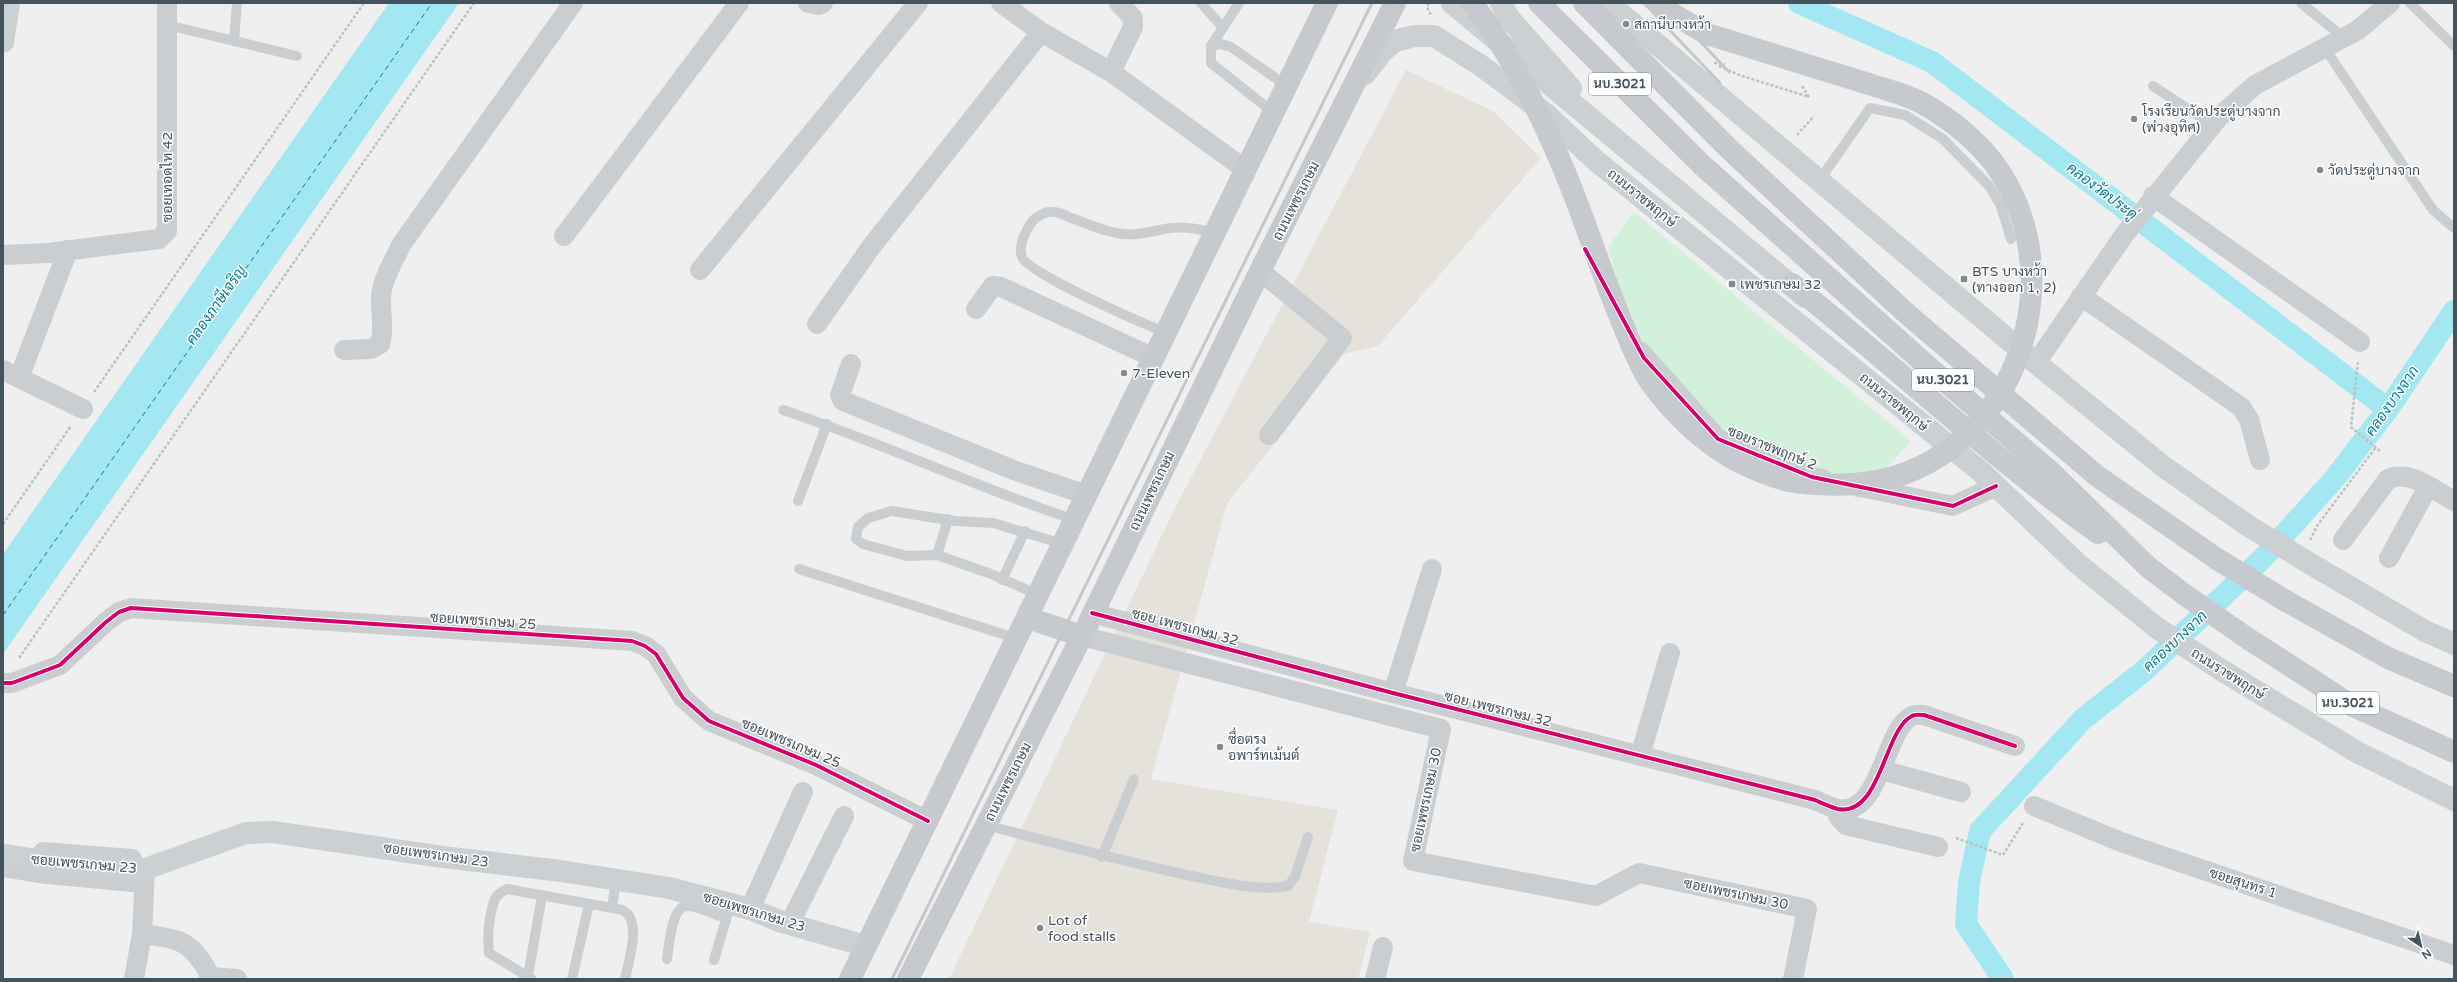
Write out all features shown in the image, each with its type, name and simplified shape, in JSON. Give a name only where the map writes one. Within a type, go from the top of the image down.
[{"type":"main road","points":[[3,42],[9,3]]},
{"type":"main road","name":"ถนนเพชรเกษม","points":[[911,978],[986,825],[1082,636],[1260,271],[1395,3]]},
{"type":"main road","points":[[1452,3],[1619,143],[1869,346],[2056,503],[2148,567]]},
{"type":"main road","points":[[1472,3],[1494,30],[1528,92],[1567,176],[1604,280],[1638,361],[1650,382],[1690,428],[1721,452],[1751,468],[1791,481],[1825,485],[1874,482],[1912,471],[1948,450],[1992,408],[2015,368],[2025,338],[2031,291],[2030,255],[2020,213],[2000,172],[1976,144],[1953,123],[1920,102],[1869,84],[1707,34],[1671,13],[1658,3]]},
{"type":"main road","points":[[1501,3],[1509,18],[1619,143]]},
{"type":"main road","name":"นบ.3021","points":[[1539,3],[1702,165],[1933,371],[2051,472],[2148,567],[2185,595],[2250,640],[2351,705],[2454,752]]},
{"type":"main road","name":"นบ.3021","points":[[1584,3],[1729,149],[1906,313],[2097,476],[2217,559],[2286,601],[2388,658],[2454,686]]},
{"type":"main road","points":[[1608,3],[2036,363],[2164,467],[2247,525],[2304,560],[2425,631],[2454,644]]},
{"type":"main road","points":[[850,979],[1018,639],[1152,357],[1274,113],[1322,7]]},
{"type":"main road","name":"ถนนราชพฤกษ์","points":[[1353,89],[1382,52],[1395,41],[1414,36],[1434,36],[1452,46],[1546,114],[1595,160],[1979,470],[2078,564],[2157,628],[2223,672],[2357,752],[2454,800]]},
{"type":"main road","points":[[1792,284],[1979,470]]},
{"type":"main road","points":[[1028,618],[1082,636]]},
{"type":"main road","name":"ซอยเพชรเกษม 23","points":[[3,855],[84,866],[137,870],[246,833],[273,832],[669,888],[736,910],[790,923],[866,946]]},
{"type":"street","name":"ซอยเทอดไท 42","points":[[3,255],[68,250],[159,239],[167,231],[168,3]]},
{"type":"street","points":[[344,350],[371,349],[380,344],[383,336],[381,296],[388,273],[401,245],[573,3]]},
{"type":"street","points":[[564,236],[739,3]]},
{"type":"street","points":[[808,3],[819,5],[822,3]]},
{"type":"street","points":[[700,270],[918,3]]},
{"type":"street","points":[[1001,3],[1041,32],[1111,72],[1246,170]]},
{"type":"street","points":[[1111,72],[1133,27],[1133,18],[1119,3]]},
{"type":"street","points":[[2036,363],[2124,235],[2150,200],[2212,125],[2255,85],[2358,30],[2389,3]]},
{"type":"street","points":[[817,324],[871,247],[1041,32]]},
{"type":"street","points":[[2150,200],[2360,342]]},
{"type":"street","name":"ซอยราชพฤกษ์ 2","points":[[1585,249],[1644,358],[1718,439],[1812,477],[1953,506],[1996,486]]},
{"type":"street","points":[[68,250],[11,374],[83,409]]},
{"type":"street","points":[[1260,271],[1346,341],[1268,435]]},
{"type":"street","points":[[976,309],[993,286],[1001,287],[1152,357]]},
{"type":"street","points":[[2081,296],[2241,408],[2249,419],[2260,460]]},
{"type":"street","points":[[851,364],[840,395],[843,401],[1016,471],[1087,495]]},
{"type":"street","points":[[2343,540],[2388,479],[2395,476],[2409,477],[2454,501]]},
{"type":"street","points":[[2389,558],[2428,487]]},
{"type":"street","points":[[1393,693],[1432,569]]},
{"type":"street","name":"ซอยเพชรเกษม 25","points":[[3,683],[12,683],[60,665],[110,619],[119,612],[131,608],[632,641],[645,646],[656,654],[683,698],[709,721],[816,765],[928,820]]},
{"type":"street","name":"ซอย เพชรเกษม 32","points":[[1092,613],[1393,693],[1815,800],[1838,809]]},
{"type":"street","name":"ซอยเพชรเกษม 30","points":[[1082,636],[1441,729],[1413,861],[1596,896],[1639,873],[1806,909],[1793,979]]},
{"type":"street","points":[[1640,756],[1670,653]]},
{"type":"street","points":[[1938,847],[1846,825],[1838,816],[1838,809],[1848,809],[1858,803],[1875,786],[1892,740],[1906,720],[1913,715],[1924,715],[2014,746]]},
{"type":"street","points":[[1882,770],[1961,792]]},
{"type":"street","points":[[736,910],[802,792]]},
{"type":"street","name":"ซอยสุนทร 1","points":[[2034,806],[2121,842],[2454,955]]},
{"type":"street","points":[[790,923],[844,816]]},
{"type":"street","name":"ซอยเพชรเกษม 23","points":[[3,847],[137,870]]},
{"type":"street","name":"ซอยเพชรเกษม 23","points":[[3,867],[47,874],[137,870]]},
{"type":"street","points":[[134,979],[142,934],[137,870]]},
{"type":"street","points":[[142,934],[171,939],[188,945],[210,978],[237,979]]},
{"type":"street","points":[[1375,979],[1383,947]]},
{"type":"lane","points":[[234,41],[238,3]]},
{"type":"lane","points":[[1201,3],[1224,28]]},
{"type":"lane","points":[[1240,3],[1211,46],[1210,58],[1213,66],[1274,113]]},
{"type":"lane","points":[[2301,3],[2343,37]]},
{"type":"lane","points":[[2410,3],[2454,46]]},
{"type":"lane","points":[[167,25],[297,56]]},
{"type":"lane","points":[[1211,46],[1221,44],[1231,47],[1287,86]]},
{"type":"lane","points":[[2324,47],[2433,210],[2454,228]]},
{"type":"lane","points":[[2153,86],[2212,125]]},
{"type":"lane","points":[[1819,181],[1870,108],[1905,115],[1943,139],[1990,187],[2001,206],[2011,239]]},
{"type":"lane","points":[[1165,332],[1121,313],[1045,275],[1025,263],[1021,251],[1023,236],[1033,220],[1045,212],[1055,212],[1106,231],[1124,234],[1145,234],[1170,228],[1193,227],[1215,233]]},
{"type":"lane","points":[[783,410],[827,424],[1021,501],[1075,520]]},
{"type":"lane","points":[[798,500],[827,424]]},
{"type":"lane","points":[[1039,595],[937,555],[907,556],[863,544],[856,539],[858,528],[868,518],[892,511],[948,519],[993,523],[1025,531],[1063,544]]},
{"type":"lane","points":[[937,555],[948,519]]},
{"type":"lane","points":[[1002,580],[1025,531]]},
{"type":"lane","points":[[799,569],[1018,639]]},
{"type":"lane","points":[[1102,857],[1134,779]]},
{"type":"lane","points":[[986,825],[1102,857],[1222,882],[1276,888],[1288,886],[1295,877],[1308,837]]},
{"type":"lane","points":[[612,908],[616,880]]},
{"type":"lane","points":[[542,896],[530,978],[489,954],[488,941],[496,898],[507,889],[624,910],[632,921],[632,944],[625,979]]},
{"type":"lane","points":[[572,979],[589,904]]},
{"type":"lane","points":[[667,959],[674,919],[680,909],[688,906],[736,910],[714,960]]},
{"type":"path","points":[[3,524],[364,3]]},
{"type":"path","points":[[17,661],[474,3]]},
{"type":"path","points":[[1429,3],[1427,7],[1434,20]]},
{"type":"path","points":[[1711,63],[1739,75],[1809,98]]},
{"type":"path","points":[[1794,141],[1814,116]]},
{"type":"path","points":[[2357,371],[2350,427],[2380,451]]},
{"type":"path","points":[[1938,847],[1942,833],[2003,855],[2034,806]]},
{"type":"shaded area","points":[[1406,70],[1493,111],[1541,158],[1378,346],[1344,354],[1227,504],[1151,779],[1338,810],[1309,922],[1370,932],[1358,979],[949,979],[1175,508]]},
{"type":"green space","points":[[1634,212],[1911,441],[1858,499],[1729,435],[1649,355],[1620,290],[1608,247]]},
{"type":"water","name":"คลองภาษีเจริญ","points":[[389,3],[459,3],[3,654],[3,554]]},
{"type":"waterway","name":"คลองวัดประดู่","points":[[1799,3],[1932,62],[2388,409]]},
{"type":"waterway","name":"คลองบางจาก","points":[[2003,979],[1966,924],[1969,882],[1980,831],[2083,719],[2145,670],[2264,557],[2335,478],[2388,409],[2454,311]]},
{"type":"ferry route","points":[[3,615],[432,3]]},
{"type":"railway","points":[[892,979],[1372,3]]},
{"type":"railway","points":[[903,979],[1389,3]]},
{"type":"railway","points":[[1644,3],[1720,83]]},
{"type":"railway","points":[[1664,3],[1729,72]]},
{"type":"cycle path","points":[[1585,249],[1644,358],[1718,439],[1812,477],[1953,506],[1996,486]]},
{"type":"cycle path","points":[[3,683],[12,683],[60,665],[106,622],[119,612],[131,608],[632,641],[645,646],[656,654],[683,698],[709,721],[816,765],[928,821]]},
{"type":"cycle path","points":[[1092,613],[1393,693],[1815,800],[1838,809],[1852,808],[1864,800],[1873,787],[1895,737],[1903,724],[1913,715],[1924,715],[2015,746]]},
{"type":"place","name":"สถานีบางหว้า","points":[[1626,24]]},
{"type":"place","name":"โรงเรียนวัดประดู่บางจาก (พ่วงอุทิศ)","points":[[2134,119]]},
{"type":"place","name":"วัดประดู่บางจาก","points":[[2320,170]]},
{"type":"place","name":"BTS บางหว้า (ทางออก 1, 2)","points":[[1964,279]]},
{"type":"place","name":"เพชรเกษม 32","points":[[1732,284]]},
{"type":"place","name":"7-Eleven","points":[[1124,373]]},
{"type":"place","name":"ซื่อตรง อพาร์ทเม้นต์","points":[[1220,747]]},
{"type":"place","name":"Lot of food stalls","points":[[1040,928]]}]
